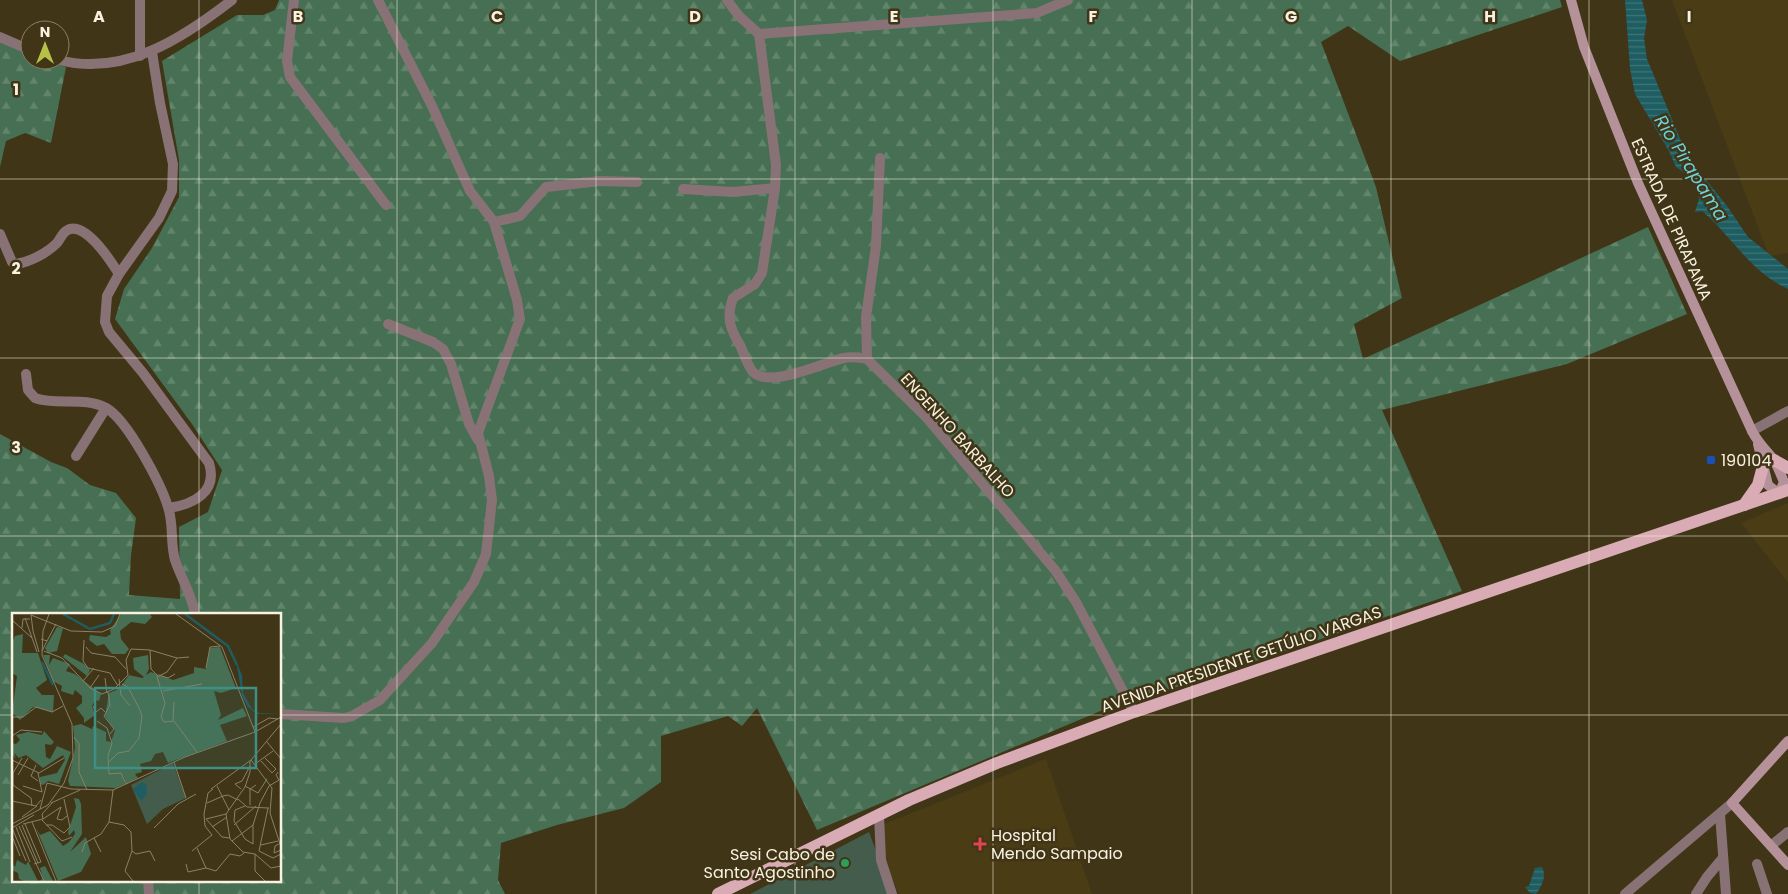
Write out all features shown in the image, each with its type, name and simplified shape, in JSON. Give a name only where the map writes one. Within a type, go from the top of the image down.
[{"type":"main road","name":"ESTRADA DE PIRAPAMA","points":[[1571,0],[1584,48],[1638,183],[1752,432],[1768,463],[1784,482],[1784,492],[1768,485],[1768,463]]},
{"type":"main road","points":[[1744,505],[1758,485],[1768,463],[1788,468]]},
{"type":"main road","name":"AVENIDA PRESIDENTE GETÚLIO VARGAS","points":[[718,894],[879,815],[997,763],[1134,712],[1784,492]]},
{"type":"main road","points":[[1788,741],[1732,803],[1772,845],[1788,865]]},
{"type":"street","points":[[140,0],[140,56]]},
{"type":"street","points":[[70,63],[79,65],[106,63],[152,52],[232,0]]},
{"type":"street","points":[[294,0],[287,61],[290,77],[386,204]]},
{"type":"street","points":[[378,0],[432,106],[470,190],[494,222],[517,300],[520,319],[482,419],[478,441]]},
{"type":"street","points":[[727,0],[739,16],[760,34],[776,165],[775,188],[762,273],[755,284],[733,298],[728,315],[730,326],[750,368],[763,378],[804,371],[845,358],[867,359],[866,317],[876,246],[880,158]]},
{"type":"street","points":[[760,34],[1036,13],[1068,0]]},
{"type":"street","points":[[0,37],[20,46]]},
{"type":"street","points":[[152,52],[160,103],[174,164],[172,191],[158,218],[119,274],[107,296],[104,318],[107,328],[205,454],[211,467],[212,479],[208,489],[191,501],[169,508]]},
{"type":"street","points":[[494,222],[520,216],[532,205],[539,192],[546,187],[600,181],[637,182]]},
{"type":"street","points":[[682,189],[733,192],[775,188]]},
{"type":"street","points":[[0,234],[12,262],[16,264],[46,252],[66,230],[74,229],[90,237],[103,249],[119,274]]},
{"type":"street","points":[[281,714],[336,719],[352,716],[380,700],[432,642],[449,619],[474,582],[486,554],[492,500],[489,476],[478,441],[469,424],[451,364],[443,349],[433,342],[388,324]]},
{"type":"street","name":"ENGENHO BARBALHO","points":[[867,359],[927,418],[1055,570],[1076,602],[1134,712]]},
{"type":"street","points":[[26,374],[28,390],[32,396],[42,400],[94,404],[106,408],[117,418],[135,442],[156,479],[169,508],[175,558],[195,613]]},
{"type":"street","points":[[76,456],[106,408]]},
{"type":"street","points":[[1752,432],[1788,411]]},
{"type":"street","points":[[1625,894],[1732,803]]},
{"type":"street","points":[[1720,814],[1726,894]]},
{"type":"street","points":[[879,815],[881,860],[892,894]]},
{"type":"street","points":[[1772,845],[1788,832]]},
{"type":"street","points":[[1696,894],[1722,859]]},
{"type":"street","points":[[1757,864],[1767,894]]},
{"type":"shaded area","points":[[1672,0],[1788,0],[1788,253],[1769,256]]},
{"type":"shaded area","points":[[1788,503],[1788,582],[1741,523]]},
{"type":"shaded area","name":"Hospital Mendo Sampaio","points":[[1046,759],[1092,894],[899,894],[886,864],[882,825]]},
{"type":"green space","points":[[279,0],[1560,0],[1562,7],[1400,61],[1348,26],[1321,42],[1376,187],[1402,298],[1354,324],[1363,359],[1648,227],[1687,314],[1567,364],[1382,410],[1462,591],[1191,683],[1117,704],[817,830],[757,708],[742,726],[728,716],[661,736],[661,782],[624,808],[557,825],[501,843],[498,880],[505,894],[0,894],[0,434],[51,462],[67,468],[90,485],[116,493],[136,518],[131,555],[129,595],[180,599],[179,527],[208,512],[222,470],[192,424],[115,319],[124,289],[152,248],[179,197],[179,160],[162,61],[237,15],[263,15],[275,10]]},
{"type":"green space","points":[[0,41],[20,50],[20,70],[65,70],[51,143],[25,133],[6,141],[0,167]]},
{"type":"green space","name":"Sesi Cabo de Santo Agostinho","points":[[869,832],[892,894],[750,894]]},
{"type":"water","name":"Rio Pirapama","points":[[1625,0],[1642,0],[1647,20],[1644,38],[1647,59],[1681,141],[1698,170],[1727,206],[1748,237],[1788,269],[1788,289],[1762,273],[1702,211],[1695,212],[1699,199],[1697,182],[1676,167],[1669,151],[1635,94],[1630,69]]},
{"type":"water","points":[[1542,867],[1544,877],[1542,884],[1536,894],[1530,893],[1525,887],[1529,886],[1535,868]]},
{"type":"place","name":"190104","points":[[1711,460]]},
{"type":"place","name":"Hospital Mendo Sampaio","points":[[980,844]]},
{"type":"place","name":"Sesi Cabo de Santo Agostinho","points":[[845,863]]}]
